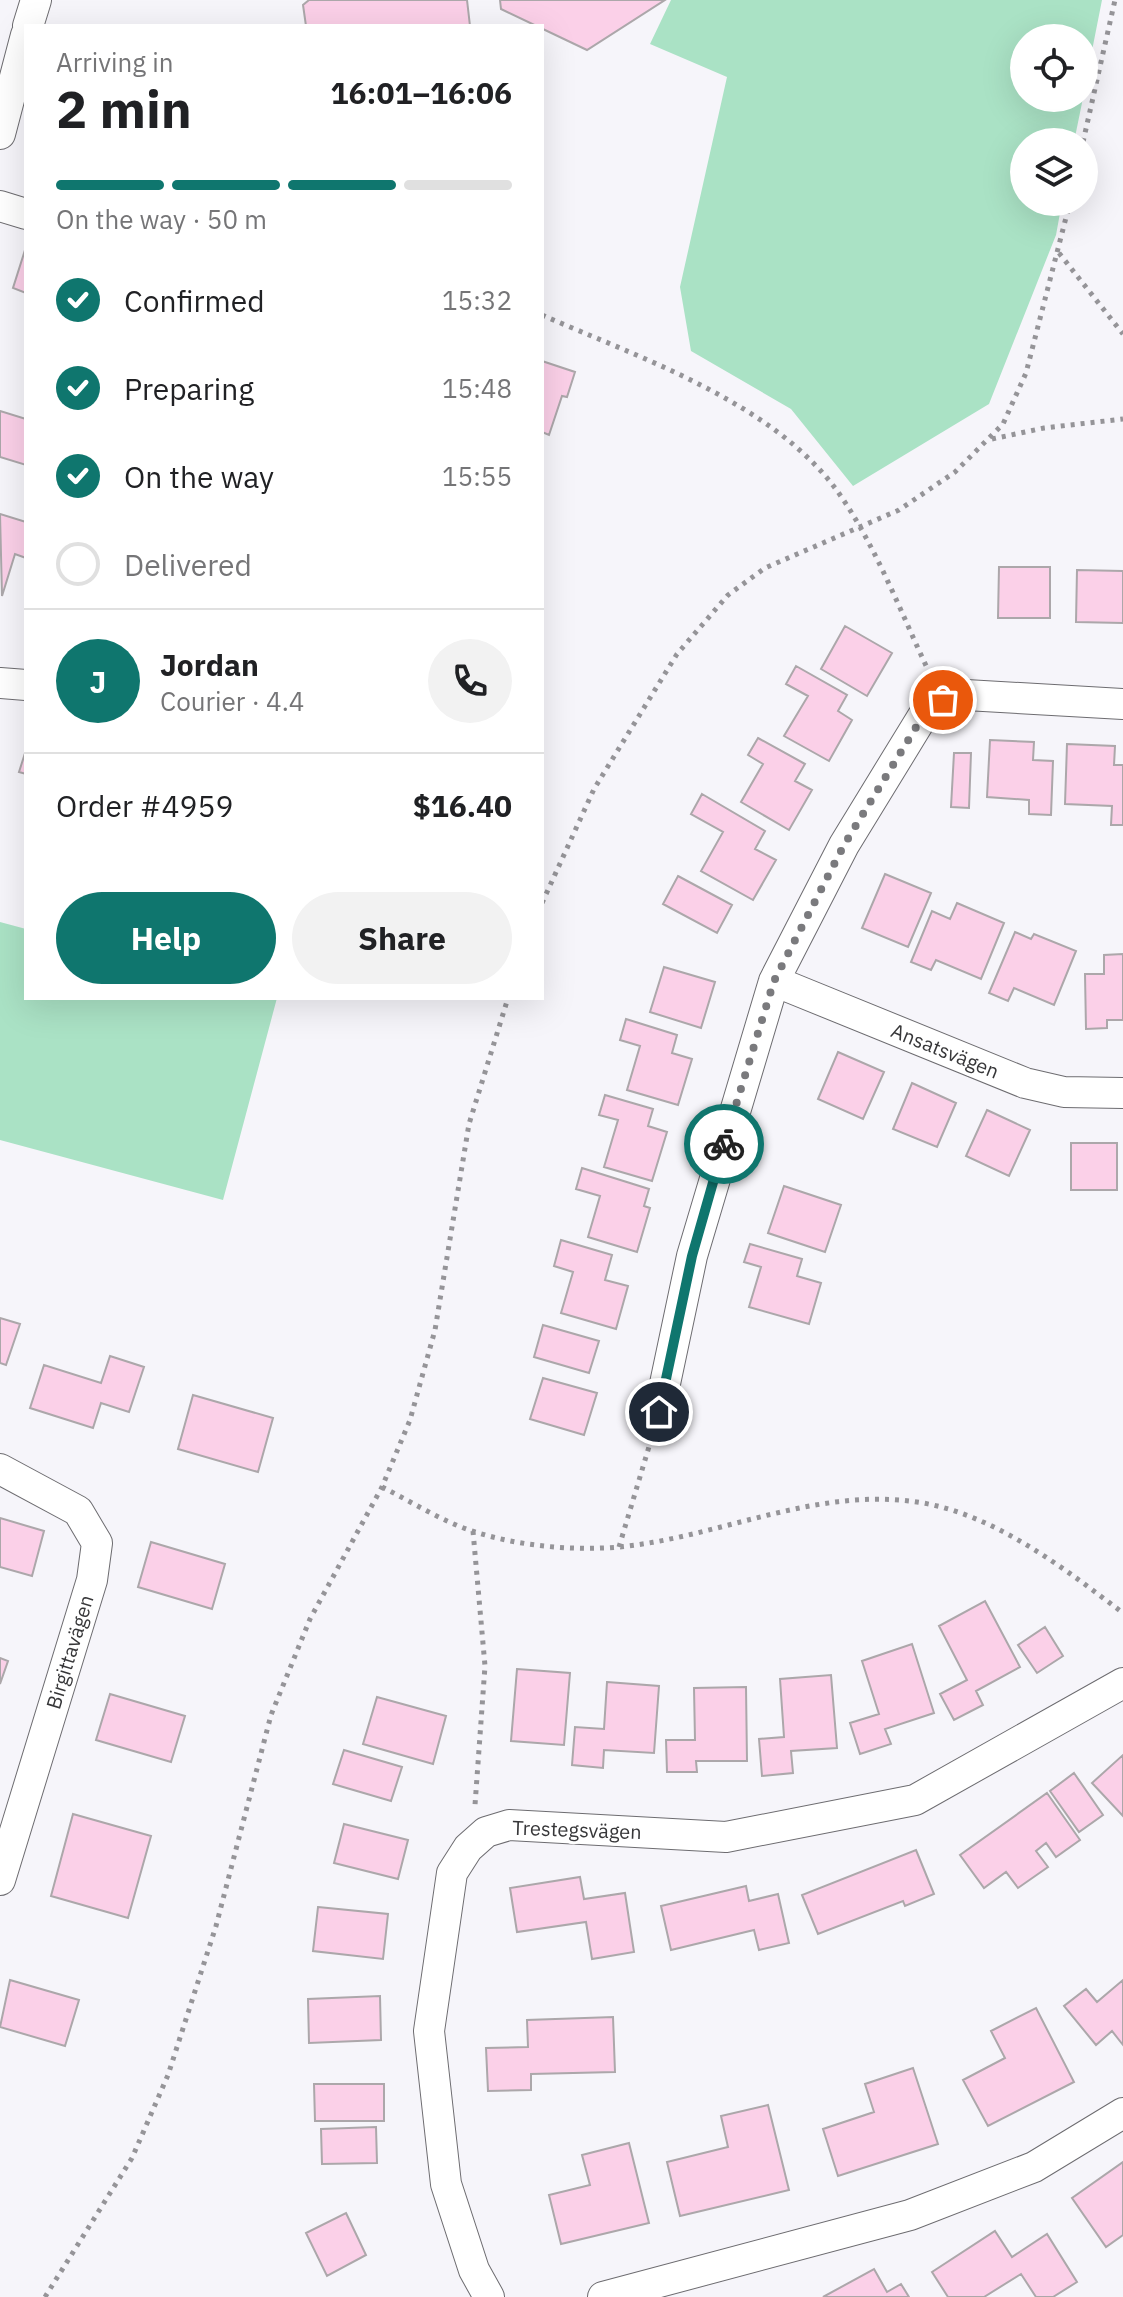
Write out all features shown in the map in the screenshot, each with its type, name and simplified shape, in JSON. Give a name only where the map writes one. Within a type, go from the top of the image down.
[{"type":"street","points":[[29,24],[36,0]]},
{"type":"street","points":[[0,134],[24,43]]},
{"type":"street","points":[[0,206],[24,213]]},
{"type":"street","points":[[0,683],[24,685]]},
{"type":"street","points":[[659,1412],[692,1256],[774,981],[844,845],[926,711],[943,700],[966,695],[1123,704]]},
{"type":"street","name":"Ansatsvägen","points":[[774,981],[1025,1083],[1064,1092],[1123,1093]]},
{"type":"street","name":"Birgittavägen","points":[[0,1469],[78,1511],[97,1543],[92,1580],[0,1880]]},
{"type":"street","name":"Trestegsvägen","points":[[489,2297],[474,2270],[446,2184],[429,2031],[452,1873],[468,1848],[486,1832],[509,1825],[726,1837],[915,1800],[1123,1683]]},
{"type":"street","points":[[603,2297],[910,2215],[1034,2167],[1123,2113]]},
{"type":"path","points":[[1086,128],[1115,0]]},
{"type":"path","points":[[544,899],[594,789],[687,642],[746,580],[765,568],[860,529],[927,493],[991,439],[1003,424],[1026,373],[1067,216]]},
{"type":"path","points":[[1059,252],[1123,334]]},
{"type":"path","points":[[544,316],[667,370],[772,429],[809,457],[839,494],[860,529],[943,700]]},
{"type":"path","points":[[991,439],[1044,428],[1123,419]]},
{"type":"path","points":[[45,2297],[132,2158],[168,2075],[216,1926],[271,1715],[310,1619],[382,1487],[422,1382],[444,1283],[469,1124],[507,1000]]},
{"type":"path","points":[[619,1547],[659,1412]]},
{"type":"path","points":[[382,1487],[473,1531],[546,1546],[619,1547],[670,1539],[771,1512],[846,1500],[886,1498],[926,1504],[964,1515],[1015,1539],[1123,1613]]},
{"type":"path","points":[[473,1531],[485,1666],[472,1800],[486,1832]]},
{"type":"green space","points":[[671,0],[1102,0],[1097,24],[1010,24],[1010,112],[1080,112],[1077,128],[1010,128],[1010,216],[1059,216],[1056,235],[989,404],[853,486],[791,409],[691,351],[680,287],[727,77],[650,44]]},
{"type":"green space","points":[[0,922],[24,928],[24,1000],[276,1000],[223,1200],[0,1140]]},
{"type":"building","points":[[309,0],[467,0],[470,24],[306,24],[303,5]]},
{"type":"building","points":[[500,0],[665,0],[587,50],[544,30],[544,24],[532,24],[501,9]]},
{"type":"building","points":[[24,253],[24,292],[13,288]]},
{"type":"building","points":[[544,362],[575,372],[567,397],[562,396],[549,435],[544,433]]},
{"type":"building","points":[[0,411],[24,418],[24,464],[0,457]]},
{"type":"building","points":[[0,514],[24,521],[24,557],[15,554],[2,596]]},
{"type":"building","points":[[999,567],[1050,567],[1050,618],[998,618]]},
{"type":"building","points":[[1077,570],[1123,571],[1123,623],[1076,622]]},
{"type":"building","points":[[845,626],[892,653],[867,696],[821,669]]},
{"type":"building","points":[[796,666],[847,695],[838,711],[852,720],[829,761],[784,736],[808,696],[786,684]]},
{"type":"building","points":[[758,738],[805,764],[795,781],[812,790],[789,830],[741,802],[763,764],[748,755]]},
{"type":"building","points":[[990,740],[1034,742],[1033,760],[1053,761],[1051,815],[1029,814],[1029,800],[987,797]]},
{"type":"building","points":[[1067,744],[1115,746],[1114,765],[1123,765],[1123,825],[1111,825],[1112,806],[1065,804]]},
{"type":"building","points":[[954,753],[971,753],[969,808],[951,807]]},
{"type":"building","points":[[24,756],[24,773],[19,772]]},
{"type":"building","points":[[702,794],[765,831],[755,849],[776,860],[753,900],[701,871],[723,832],[691,814]]},
{"type":"building","points":[[885,874],[931,893],[908,947],[862,928]]},
{"type":"building","points":[[678,876],[732,905],[717,933],[663,904]]},
{"type":"building","points":[[957,903],[1004,923],[981,979],[936,960],[931,970],[911,962],[932,911],[950,919]]},
{"type":"building","points":[[1015,932],[1031,939],[1034,934],[1076,951],[1054,1005],[1014,988],[1008,1001],[989,993]]},
{"type":"building","points":[[1123,954],[1123,1020],[1107,1020],[1107,1028],[1086,1029],[1085,974],[1104,974],[1104,955]]},
{"type":"building","points":[[664,967],[715,982],[701,1028],[650,1012]]},
{"type":"building","points":[[626,1019],[677,1035],[672,1053],[692,1059],[678,1105],[627,1090],[640,1046],[620,1040]]},
{"type":"building","points":[[838,1052],[884,1072],[863,1119],[818,1099]]},
{"type":"building","points":[[912,1083],[956,1103],[937,1147],[893,1129]]},
{"type":"building","points":[[605,1095],[653,1109],[648,1126],[667,1132],[652,1181],[604,1167],[618,1120],[599,1115]]},
{"type":"building","points":[[987,1110],[1030,1130],[1009,1176],[966,1156]]},
{"type":"building","points":[[1071,1143],[1117,1143],[1117,1190],[1071,1190]]},
{"type":"building","points":[[582,1168],[649,1189],[644,1206],[650,1208],[637,1252],[588,1237],[600,1196],[576,1189]]},
{"type":"building","points":[[784,1186],[841,1205],[825,1252],[768,1233]]},
{"type":"building","points":[[561,1240],[612,1255],[605,1280],[628,1286],[616,1329],[561,1313],[573,1272],[554,1266]]},
{"type":"building","points":[[750,1244],[802,1259],[797,1276],[821,1283],[809,1324],[749,1307],[761,1267],[744,1262]]},
{"type":"building","points":[[0,1318],[20,1324],[6,1365],[0,1363]]},
{"type":"building","points":[[543,1325],[599,1341],[589,1373],[534,1357]]},
{"type":"building","points":[[110,1356],[144,1367],[129,1412],[101,1403],[93,1428],[30,1408],[44,1365],[101,1383]]},
{"type":"building","points":[[543,1378],[597,1393],[584,1435],[530,1419]]},
{"type":"building","points":[[193,1395],[273,1418],[258,1472],[178,1449]]},
{"type":"building","points":[[0,1518],[44,1531],[32,1576],[0,1567]]},
{"type":"building","points":[[151,1542],[225,1564],[212,1609],[138,1587]]},
{"type":"building","points":[[985,1601],[1020,1667],[976,1691],[983,1705],[954,1720],[940,1694],[967,1680],[939,1626]]},
{"type":"building","points":[[1045,1627],[1063,1656],[1037,1673],[1018,1645]]},
{"type":"building","points":[[912,1644],[934,1713],[885,1729],[891,1744],[860,1754],[850,1723],[879,1714],[862,1661]]},
{"type":"building","points":[[0,1658],[8,1661],[0,1684]]},
{"type":"building","points":[[517,1669],[570,1673],[564,1745],[511,1741]]},
{"type":"building","points":[[831,1675],[837,1748],[791,1751],[793,1773],[762,1776],[759,1739],[784,1737],[780,1679]]},
{"type":"building","points":[[607,1682],[659,1686],[654,1753],[604,1750],[603,1768],[572,1765],[575,1727],[604,1729]]},
{"type":"building","points":[[746,1687],[747,1761],[696,1761],[697,1772],[667,1772],[666,1740],[695,1740],[694,1688]]},
{"type":"building","points":[[110,1694],[185,1716],[171,1762],[96,1740]]},
{"type":"building","points":[[377,1697],[446,1716],[433,1764],[363,1744]]},
{"type":"building","points":[[344,1750],[402,1767],[391,1801],[333,1784]]},
{"type":"building","points":[[1123,1755],[1123,1816],[1092,1783]]},
{"type":"building","points":[[1074,1773],[1103,1815],[1079,1832],[1050,1791]]},
{"type":"building","points":[[1047,1793],[1080,1840],[1056,1857],[1046,1843],[1036,1851],[1048,1867],[1018,1888],[1006,1872],[984,1888],[960,1855]]},
{"type":"building","points":[[73,1814],[151,1836],[128,1918],[51,1896]]},
{"type":"building","points":[[344,1824],[408,1840],[398,1879],[334,1863]]},
{"type":"building","points":[[916,1850],[934,1894],[905,1906],[903,1901],[818,1934],[802,1895]]},
{"type":"building","points":[[580,1877],[584,1899],[625,1893],[634,1952],[592,1959],[586,1922],[517,1932],[510,1888]]},
{"type":"building","points":[[746,1886],[749,1901],[778,1894],[789,1943],[759,1950],[754,1930],[671,1950],[661,1906]]},
{"type":"building","points":[[318,1907],[388,1914],[383,1959],[313,1951]]},
{"type":"building","points":[[10,1980],[79,2000],[65,2046],[0,2027]]},
{"type":"building","points":[[1123,1980],[1123,2045],[1112,2031],[1096,2045],[1064,2006],[1086,1989],[1097,2002]]},
{"type":"building","points":[[380,1996],[381,2040],[309,2043],[308,1999]]},
{"type":"building","points":[[1036,2008],[1074,2082],[988,2126],[963,2080],[1005,2058],[991,2031]]},
{"type":"building","points":[[613,2017],[615,2072],[531,2074],[531,2090],[488,2091],[486,2048],[528,2047],[527,2020]]},
{"type":"building","points":[[913,2068],[938,2144],[838,2176],[823,2129],[874,2112],[865,2084]]},
{"type":"building","points":[[314,2084],[384,2084],[384,2121],[315,2121]]},
{"type":"building","points":[[768,2105],[789,2190],[680,2216],[667,2162],[728,2147],[721,2116]]},
{"type":"building","points":[[376,2127],[377,2163],[322,2164],[321,2129]]},
{"type":"building","points":[[629,2143],[649,2223],[561,2244],[549,2195],[590,2185],[582,2155]]},
{"type":"building","points":[[1123,2162],[1123,2235],[1106,2247],[1072,2198]]},
{"type":"building","points":[[346,2213],[366,2255],[327,2276],[306,2233]]},
{"type":"building","points":[[995,2231],[1012,2257],[1047,2234],[1077,2282],[1053,2297],[1036,2297],[1021,2274],[984,2297],[948,2297],[932,2272]]},
{"type":"building","points":[[874,2269],[887,2292],[901,2284],[909,2297],[823,2297]]},
{"type":"way so far","points":[[724,1144],[774,981],[844,845],[926,711],[943,700]]},
{"type":"route","points":[[659,1412],[692,1256],[724,1144]]}]
